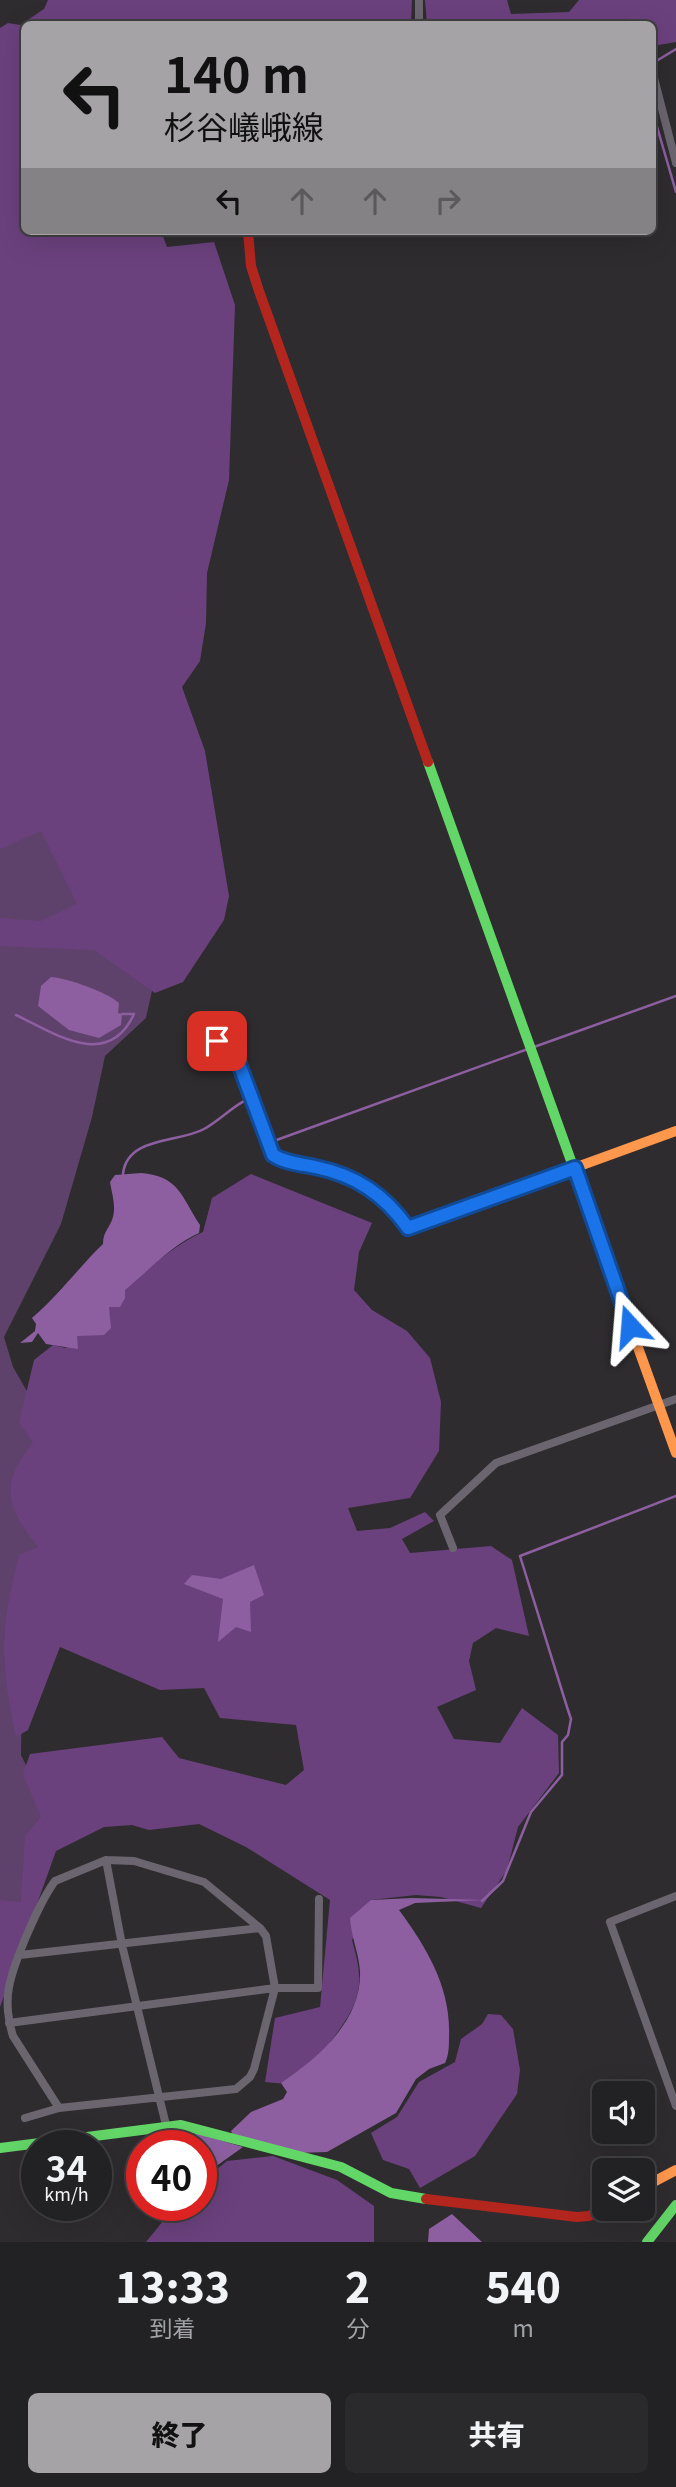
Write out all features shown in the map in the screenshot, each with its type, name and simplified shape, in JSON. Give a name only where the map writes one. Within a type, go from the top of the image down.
[{"type":"street","points":[[419,0],[419,21]]},
{"type":"street","points":[[656,86],[676,163]]},
{"type":"street","points":[[248,235],[251,266],[259,291],[676,1453]]},
{"type":"street","points":[[197,1035],[217,1041],[229,1037],[273,1155],[337,1171],[360,1181],[391,1208],[408,1228],[676,1131]]},
{"type":"street","points":[[453,1548],[440,1515],[488,1468],[676,1399]]},
{"type":"street","points":[[106,1860],[122,1945],[157,2099],[166,2125]]},
{"type":"street","points":[[24,2118],[59,2108],[236,2089],[244,2083],[254,2069],[275,1988],[266,1936],[260,1928],[204,1882],[134,1860],[106,1860],[55,1881],[20,1955],[9,1988],[9,2023],[13,2036],[59,2108]]},
{"type":"street","points":[[676,1896],[610,1922],[676,2106]]},
{"type":"street","points":[[9,2023],[275,1988],[318,1988],[319,1899]]},
{"type":"street","points":[[20,1955],[260,1928]]},
{"type":"street","points":[[0,2148],[166,2125],[181,2126],[341,2167],[399,2194],[463,2205],[577,2217],[592,2214]]},
{"type":"street","points":[[655,2181],[676,2170]]},
{"type":"street","points":[[647,2242],[676,2205]]},
{"type":"shaded area","points":[[48,0],[412,0],[411,21],[26,21],[44,9]]},
{"type":"shaded area","points":[[425,0],[507,0],[511,14],[569,12],[579,0],[676,0],[676,42],[656,45],[656,21],[427,21]]},
{"type":"shaded area","points":[[8,23],[20,25],[21,235],[162,235],[167,247],[214,242],[235,305],[229,480],[207,573],[206,623],[200,661],[182,687],[205,751],[229,896],[224,920],[183,982],[155,993],[94,950],[0,946],[0,918],[40,921],[77,904],[41,831],[0,849],[0,28]]},
{"type":"shaded area","points":[[42,818],[155,977],[146,1018],[105,1056],[92,1117],[61,1224],[4,1337],[13,1367],[47,1426],[47,1541],[22,1689],[21,1755],[51,1816],[35,1884],[0,1958],[0,825]]},
{"type":"shaded area","points":[[51,977],[106,994],[119,1003],[121,1025],[99,1038],[69,1030],[38,1006],[41,986]]},
{"type":"shaded area","points":[[141,1173],[164,1178],[178,1189],[200,1225],[199,1233],[170,1251],[125,1290],[125,1298],[120,1307],[109,1307],[111,1328],[104,1335],[77,1336],[78,1349],[46,1344],[38,1333],[32,1342],[20,1343],[35,1331],[36,1324],[32,1318],[103,1244],[114,1213],[110,1182],[115,1175]]},
{"type":"shaded area","points":[[251,1174],[372,1223],[359,1252],[354,1290],[372,1310],[407,1331],[430,1358],[441,1402],[439,1451],[410,1498],[348,1508],[357,1531],[390,1528],[425,1512],[434,1521],[402,1539],[410,1553],[491,1546],[512,1560],[529,1636],[496,1628],[473,1643],[469,1661],[476,1690],[437,1707],[454,1739],[500,1743],[522,1708],[558,1735],[559,1773],[518,1827],[507,1870],[481,1908],[441,1897],[416,1895],[371,1900],[352,1940],[359,1976],[358,1991],[352,2009],[315,2060],[292,2078],[280,2083],[265,2082],[275,2018],[320,2007],[330,1900],[246,1847],[199,1824],[149,1830],[132,1825],[104,1827],[56,1851],[0,2007],[0,1900],[21,1902],[25,1836],[41,1817],[23,1774],[30,1754],[162,1737],[179,1758],[286,1785],[304,1770],[296,1725],[220,1718],[204,1688],[160,1690],[60,1647],[28,1730],[16,1737],[5,1666],[5,1626],[19,1555],[38,1547],[19,1518],[11,1494],[15,1470],[33,1442],[19,1423],[34,1360],[53,1345],[66,1348],[94,1318],[150,1267],[187,1240],[203,1232],[212,1198]]},
{"type":"shaded area","points":[[254,1565],[264,1595],[250,1602],[251,1632],[236,1627],[218,1642],[223,1599],[184,1584],[192,1575],[221,1579]]},
{"type":"shaded area","points":[[371,1900],[484,1900],[415,1903],[399,1910],[428,1954],[446,2001],[449,2047],[445,2063],[429,2069],[416,2079],[396,2113],[327,2152],[297,2153],[233,2135],[231,2131],[251,2112],[283,2099],[287,2092],[281,2083],[323,2050],[346,2022],[359,1989],[360,1971],[350,1918]]},
{"type":"shaded area","points":[[488,2014],[501,2015],[513,2029],[520,2070],[517,2094],[475,2156],[420,2188],[409,2169],[383,2160],[371,2133],[397,2117],[419,2082],[455,2062],[461,2039],[482,2024]]},
{"type":"shaded area","points":[[217,2139],[243,2147],[217,2166]]},
{"type":"shaded area","points":[[273,2156],[337,2180],[374,2206],[374,2242],[146,2242],[163,2221],[217,2221],[217,2169],[227,2161]]},
{"type":"shaded area","points":[[452,2214],[482,2242],[428,2242],[429,2229]]},
{"type":"waterway","points":[[656,61],[676,49]]},
{"type":"waterway","points":[[656,123],[676,192]]},
{"type":"waterway","points":[[534,1047],[676,996]]},
{"type":"waterway","points":[[16,1015],[63,1038],[95,1044],[110,1041],[123,1031],[134,1014],[122,1014]]},
{"type":"waterway","points":[[271,1142],[528,1049]]},
{"type":"waterway","points":[[123,1174],[134,1153],[156,1142],[204,1129],[248,1099]]},
{"type":"waterway","points":[[482,1901],[503,1881],[531,1812],[562,1775],[562,1742],[568,1735],[571,1719],[520,1556],[676,1496]]},
{"type":"traffic: fast","points":[[428,762],[608,1264]]},
{"type":"traffic: fast","points":[[196,1035],[217,1041],[229,1037],[273,1155],[356,1181],[379,1196],[408,1228],[453,1212]]},
{"type":"traffic: fast","points":[[0,2148],[181,2125],[341,2167],[391,2193],[426,2199]]},
{"type":"traffic: fast","points":[[647,2242],[676,2205]]},
{"type":"traffic: slow","points":[[453,1212],[676,1131]]},
{"type":"traffic: slow","points":[[608,1264],[676,1453]]},
{"type":"traffic: slow","points":[[655,2181],[676,2170]]},
{"type":"traffic: jam","points":[[248,235],[251,266],[259,291],[428,762]]},
{"type":"traffic: jam","points":[[426,2199],[577,2217],[592,2214]]},
{"type":"route","points":[[217,1041],[229,1037],[273,1155],[279,1159],[350,1175],[391,1208],[408,1228],[575,1168],[630,1326]]}]
